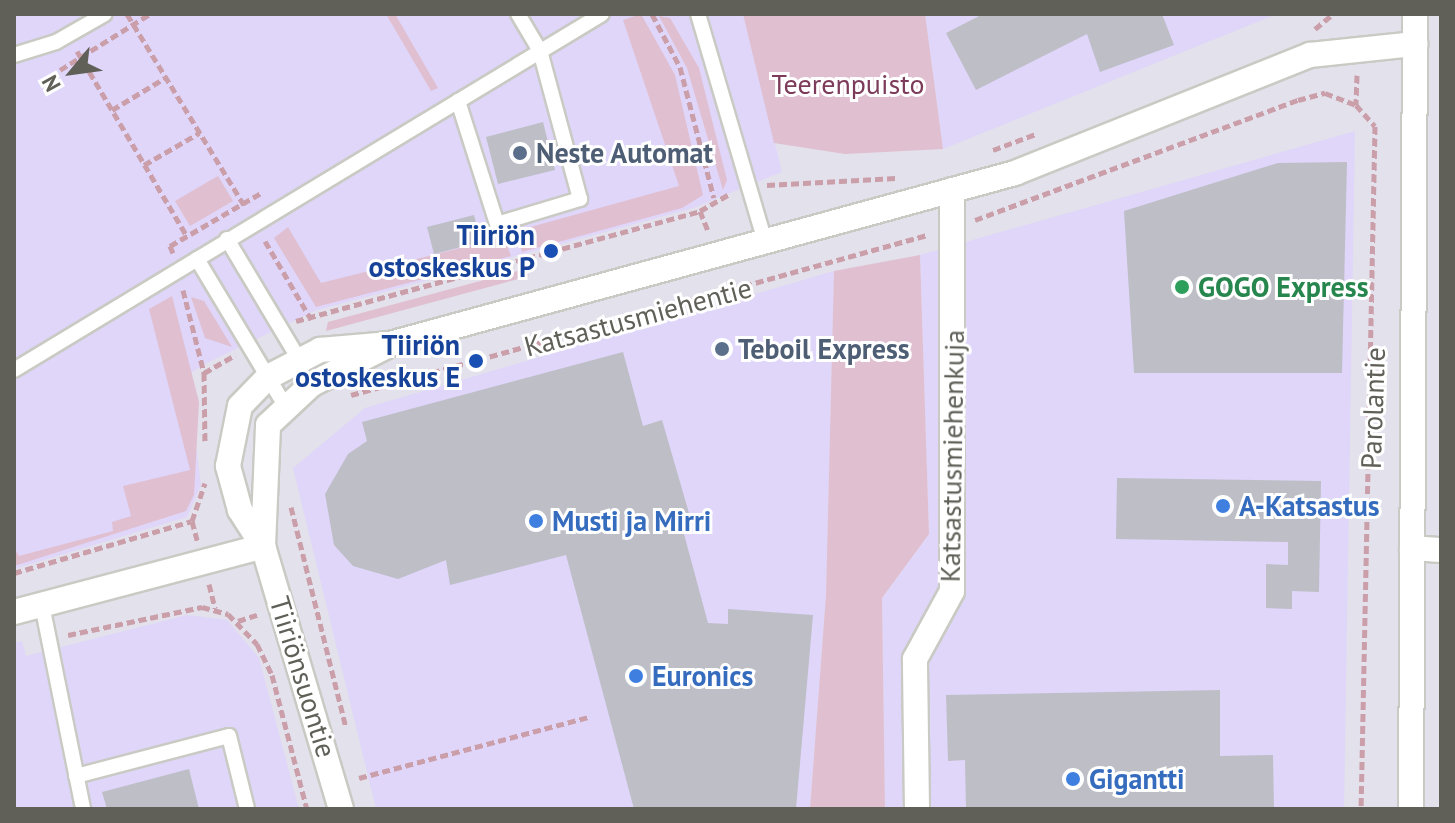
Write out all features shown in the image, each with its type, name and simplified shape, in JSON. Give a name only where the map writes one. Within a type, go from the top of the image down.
[{"type":"street","name":"Parolantie","points":[[1411,809],[1415,14]]},
{"type":"street","name":"Katsastusmiehentie","points":[[263,546],[240,510],[228,466],[240,406],[268,377],[310,355],[390,344],[1015,173],[1310,55],[1358,46],[1415,44]]},
{"type":"street","name":"Katsastusmiehenkuja","points":[[917,809],[915,659],[952,591],[952,190]]},
{"type":"street","name":"Katsastusmiehentie","points":[[263,546],[264,440],[284,404],[320,380],[390,344]]},
{"type":"street","points":[[14,612],[263,546]]},
{"type":"street","name":"Tiiriönsuontie","points":[[263,546],[341,809]]},
{"type":"street","points":[[1412,548],[1441,550]]},
{"type":"lane","points":[[14,55],[68,36],[105,14]]},
{"type":"lane","points":[[458,101],[497,224],[580,199],[540,51],[518,14]]},
{"type":"lane","points":[[14,370],[602,14]]},
{"type":"lane","points":[[698,14],[723,77],[765,242]]},
{"type":"lane","points":[[227,239],[310,355],[320,380]]},
{"type":"lane","points":[[197,259],[284,404]]},
{"type":"lane","points":[[42,605],[45,637],[83,809]]},
{"type":"lane","points":[[76,776],[229,736],[247,809]]},
{"type":"path","points":[[127,14],[310,317],[310,355]]},
{"type":"path","points":[[60,70],[150,14]]},
{"type":"path","points":[[652,14],[680,67],[714,198]]},
{"type":"path","points":[[68,36],[187,236]]},
{"type":"path","points":[[1356,105],[1358,46]]},
{"type":"path","points":[[112,110],[165,78]]},
{"type":"path","name":"Katsastusmiehentie","points":[[320,380],[334,401],[953,228],[1298,100],[1325,93],[1356,105]]},
{"type":"path","name":"Parolantie","points":[[1356,105],[1375,126],[1361,809]]},
{"type":"path","points":[[144,165],[199,133]]},
{"type":"path","points":[[205,459],[204,373],[170,246],[261,193]]},
{"type":"path","points":[[14,573],[192,521],[205,498],[205,472]]},
{"type":"path","points":[[288,494],[348,733]]},
{"type":"path","points":[[45,637],[202,607],[228,614],[257,644],[272,675],[307,809]]},
{"type":"path","points":[[359,778],[589,717]]},
{"type":"path","points":[[355,763],[363,794]]},
{"type":"shaded area","points":[[14,14],[743,14],[782,172],[693,208],[314,311],[207,363],[187,375],[201,485],[187,517],[14,569]]},
{"type":"shaded area","points":[[925,14],[1277,14],[943,149]]},
{"type":"shaded area","points":[[1355,131],[1344,809],[885,809],[882,598],[929,534],[920,255]]},
{"type":"shaded area","points":[[834,271],[826,595],[810,809],[376,809],[293,468],[365,408]]},
{"type":"shaded area","points":[[187,615],[227,620],[259,658],[299,809],[14,809],[14,643],[22,641],[26,656]]},
{"type":"green space","points":[[386,14],[395,14],[438,88],[431,91]]},
{"type":"green space","points":[[641,14],[675,75],[703,195],[682,208],[522,252],[516,231],[679,186],[623,20]]},
{"type":"green space","name":"Teerenpuisto","points":[[743,14],[925,14],[943,149],[845,154],[774,143]]},
{"type":"green space","points":[[659,16],[670,18],[699,68],[727,180],[723,190],[687,68]]},
{"type":"green space","points":[[218,176],[233,201],[190,226],[175,201]]},
{"type":"green space","points":[[288,227],[321,283],[504,237],[511,256],[316,307],[274,238]]},
{"type":"green space","points":[[920,255],[929,534],[882,598],[885,809],[810,809],[826,595],[834,271]]},
{"type":"green space","points":[[525,269],[529,276],[326,331],[328,322]]},
{"type":"green space","points":[[172,296],[199,402],[194,495],[186,511],[14,566],[14,548],[19,556],[113,531],[112,522],[131,516],[123,486],[190,470],[149,309]]},
{"type":"green space","points":[[191,297],[204,301],[232,347],[205,338]]},
{"type":"building","points":[[983,14],[1162,14],[1174,45],[1100,72],[1087,34],[976,90],[946,33]]},
{"type":"building","name":"Neste Automat","points":[[543,122],[555,170],[498,184],[486,137]]},
{"type":"building","points":[[1347,162],[1342,373],[1134,373],[1124,211],[1278,163]]},
{"type":"building","points":[[474,215],[481,242],[434,254],[427,227]]},
{"type":"building","points":[[623,352],[643,426],[662,420],[691,520],[681,523],[708,623],[728,624],[728,609],[813,615],[796,809],[634,809],[566,555],[450,585],[446,560],[398,579],[353,566],[334,545],[325,494],[348,454],[367,441],[362,422]]},
{"type":"building","points":[[1117,478],[1321,481],[1319,592],[1292,591],[1292,609],[1266,608],[1266,564],[1288,565],[1288,542],[1116,539]]},
{"type":"building","points":[[1220,690],[1220,756],[1273,755],[1274,809],[966,809],[965,760],[948,761],[946,695]]},
{"type":"building","points":[[189,769],[199,809],[107,809],[102,792]]},
{"type":"place","name":"Neste Automat","points":[[520,153]]},
{"type":"place","name":"Tiiriön ostoskeskus P","points":[[551,251]]},
{"type":"place","name":"GOGO Express","points":[[1182,287]]},
{"type":"place","name":"Teboil Express","points":[[722,349]]},
{"type":"place","name":"Tiiriön ostoskeskus E","points":[[476,361]]},
{"type":"place","name":"A-Katsastus","points":[[1223,506]]},
{"type":"place","name":"Musti ja Mirri","points":[[536,521]]},
{"type":"place","name":"Euronics","points":[[636,676]]},
{"type":"place","name":"Gigantti","points":[[1073,779]]}]
